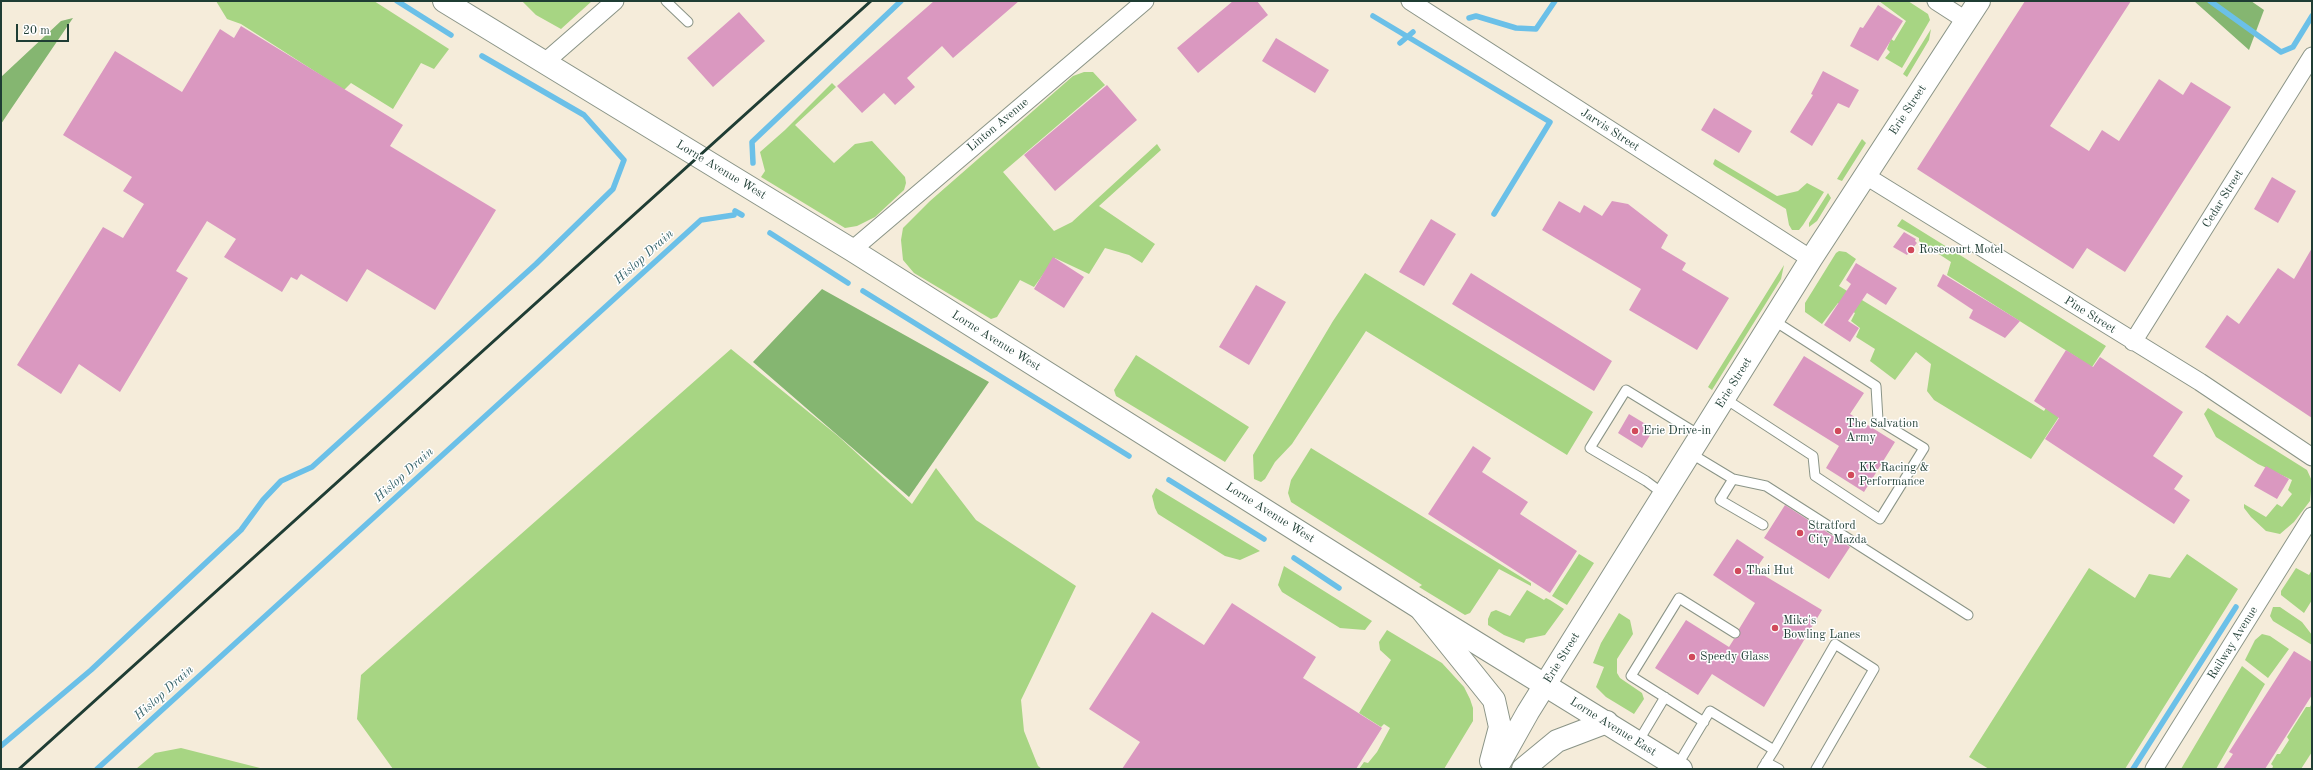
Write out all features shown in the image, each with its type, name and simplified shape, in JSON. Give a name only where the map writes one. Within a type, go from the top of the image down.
[{"type":"main road","name":"Lorne Avenue West","points":[[444,1],[852,250],[1420,608],[1545,685]]},
{"type":"main road","name":"Erie Street","points":[[1496,769],[1545,685],[1773,320],[1979,1]]},
{"type":"main road","points":[[1420,608],[1494,700],[1500,727],[1489,769]]},
{"type":"main road","name":"Lorne Avenue East","points":[[1545,685],[1679,768]]},
{"type":"main road","points":[[1523,769],[1557,741],[1607,722]]},
{"type":"street","points":[[545,62],[615,1]]},
{"type":"street","name":"Linton Avenue","points":[[852,250],[1145,1]]},
{"type":"street","name":"Jarvis Street","points":[[1410,1],[1812,259]]},
{"type":"street","points":[[1936,1],[1967,20]]},
{"type":"street","name":"Cedar Street","points":[[2134,342],[2312,56]]},
{"type":"street","name":"Pine Street","points":[[1866,176],[2200,382],[2312,457]]},
{"type":"street","name":"Railway Avenue","points":[[2154,769],[2312,516]]},
{"type":"lane","points":[[666,1],[688,22]]},
{"type":"lane","points":[[1724,398],[1813,456],[1814,476],[1880,519],[1924,448],[1878,420],[1876,386],[1773,320]]},
{"type":"lane","points":[[1665,495],[1646,481],[1590,448],[1626,390],[1696,444],[1733,479],[1766,486],[1968,615]]},
{"type":"lane","points":[[1733,479],[1720,500],[1763,526]]},
{"type":"lane","points":[[1704,722],[1631,676],[1679,598],[1735,633]]},
{"type":"lane","points":[[1779,769],[1764,765],[1835,644],[1874,669],[1816,769]]},
{"type":"lane","points":[[1638,742],[1665,697]]},
{"type":"lane","points":[[1679,768],[1710,712],[1774,750]]},
{"type":"green space","points":[[216,1],[374,1],[449,49],[434,69],[421,63],[393,109],[351,83],[344,90],[241,24],[227,19]]},
{"type":"green space","points":[[522,1],[592,1],[561,29],[536,15]]},
{"type":"green space","points":[[1879,1],[1908,1],[1928,14],[1930,20],[1902,68],[1885,58],[1890,52],[1887,49],[1891,39],[1894,41],[1906,21]]},
{"type":"green space","points":[[2194,1],[2251,1],[2264,10],[2249,50]]},
{"type":"green space","points":[[73,18],[1,124],[1,77],[61,21]]},
{"type":"green space","points":[[1931,29],[1929,40],[1907,77],[1903,74]]},
{"type":"green space","points":[[1084,72],[1093,72],[1105,85],[1003,172],[1054,231],[1072,222],[1157,144],[1161,150],[1099,206],[1155,244],[1142,263],[1129,255],[1105,248],[1089,274],[1055,258],[1034,287],[1020,280],[997,317],[991,319],[914,273],[903,260],[901,240],[903,228],[930,201],[1073,76]]},
{"type":"green space","points":[[832,83],[836,87],[795,125],[834,163],[855,144],[872,141],[905,177],[906,183],[904,190],[875,217],[857,226],[845,228],[761,177],[765,171],[760,152],[785,130]]},
{"type":"green space","points":[[1862,139],[1866,143],[1842,181],[1837,179]]},
{"type":"green space","points":[[1715,159],[1777,196],[1798,191],[1807,183],[1824,192],[1799,230],[1792,230],[1789,225],[1786,209],[1715,166],[1713,164]]},
{"type":"green space","points":[[1828,193],[1831,198],[1817,221],[1809,227],[1809,223]]},
{"type":"green space","points":[[1902,219],[2106,346],[2031,459],[1934,400],[1927,391],[1931,364],[1916,352],[1895,380],[1870,361],[1875,349],[1856,337],[1860,328],[1851,321],[1855,313],[1838,303],[1822,324],[1805,312],[1805,303],[1836,253],[1839,251],[1846,252],[1856,259],[1839,286],[2044,411],[2078,358],[1947,275],[1951,262],[1919,241],[1919,238],[1897,226]]},
{"type":"green space","points":[[1784,265],[1781,279],[1712,390],[1708,387]]},
{"type":"green space","points":[[1365,273],[1593,412],[1567,455],[1366,331],[1292,444],[1275,462],[1265,479],[1261,482],[1254,479],[1253,455],[1333,321]]},
{"type":"green space","points":[[822,289],[989,382],[909,497],[753,362]]},
{"type":"green space","points":[[731,349],[838,436],[912,504],[936,468],[976,520],[1076,586],[1021,700],[1024,731],[1038,766],[1042,769],[393,769],[357,719],[361,675]]},
{"type":"green space","points":[[1136,355],[1249,427],[1225,462],[1116,396],[1114,390]]},
{"type":"green space","points":[[2208,408],[2307,470],[2312,481],[2310,501],[2294,522],[2280,534],[2266,531],[2251,517],[2244,508],[2244,504],[2266,517],[2277,504],[2282,507],[2292,494],[2288,490],[2292,480],[2258,464],[2216,437],[2204,414]]},
{"type":"green space","points":[[1311,448],[1531,583],[1531,586],[1499,569],[1470,613],[1465,615],[1419,587],[1422,585],[1291,502],[1288,493],[1291,480]]},
{"type":"green space","points":[[1156,488],[1260,551],[1240,560],[1225,556],[1158,514],[1152,496]]},
{"type":"green space","points":[[1579,554],[1594,563],[1567,605],[1552,596]]},
{"type":"green space","points":[[2187,554],[2238,589],[2125,769],[1989,769],[1969,757],[2089,568],[2135,598],[2149,574],[2170,578]]},
{"type":"green space","points":[[1284,566],[1372,621],[1365,630],[1340,628],[1282,592],[1278,585]]},
{"type":"green space","points":[[2296,568],[2309,575],[2312,570],[2312,600],[2304,613],[2281,595],[2281,591]]},
{"type":"green space","points":[[1527,590],[1544,600],[1546,598],[1550,600],[1564,609],[1545,635],[1526,639],[1524,643],[1504,635],[1488,625],[1488,619],[1491,612],[1496,610],[1510,616]]},
{"type":"green space","points":[[2273,607],[2280,607],[2302,622],[2312,635],[2312,645],[2273,621],[2270,616]]},
{"type":"green space","points":[[1619,613],[1630,620],[1633,634],[1617,659],[1617,673],[1620,678],[1642,693],[1644,699],[1634,714],[1606,697],[1596,687],[1604,667],[1593,663],[1601,643]]},
{"type":"green space","points":[[1387,630],[1442,663],[1464,687],[1470,699],[1473,708],[1473,721],[1444,769],[1359,769],[1364,762],[1368,763],[1377,752],[1390,728],[1384,724],[1381,727],[1359,713],[1391,660],[1380,650],[1379,642]]},
{"type":"green space","points":[[2262,634],[2270,636],[2289,649],[2268,678],[2245,660],[2255,640]]},
{"type":"green space","points":[[2242,666],[2265,684],[2216,769],[2181,769]]},
{"type":"green space","points":[[2312,703],[2312,752],[2301,769],[2272,769],[2273,766],[2271,764],[2289,740],[2287,737],[2306,707],[2310,707]]},
{"type":"green space","points":[[181,748],[264,769],[136,769],[155,753]]},
{"type":"building","points":[[934,1],[1019,1],[953,58],[942,46],[907,78],[915,87],[895,105],[884,93],[862,113],[837,86]]},
{"type":"building","points":[[1233,1],[1257,1],[1268,15],[1198,73],[1177,48]]},
{"type":"building","points":[[2025,1],[2131,1],[2050,126],[2089,151],[2102,130],[2119,141],[2159,79],[2183,95],[2191,82],[2231,107],[2125,272],[2087,248],[2073,269],[1917,169]]},
{"type":"building","points":[[1878,5],[1903,21],[1878,61],[1850,46],[1860,27],[1863,28]]},
{"type":"building","points":[[739,12],[765,41],[713,87],[687,58]]},
{"type":"building","points":[[241,26],[403,125],[390,146],[496,210],[435,310],[367,269],[347,302],[301,274],[297,280],[291,277],[282,292],[224,257],[236,239],[207,221],[176,271],[188,278],[120,392],[79,364],[61,394],[17,365],[103,227],[123,238],[144,204],[123,191],[132,177],[63,135],[115,51],[182,92],[220,29],[234,38]]},
{"type":"building","points":[[1276,38],[1329,70],[1315,93],[1262,61]]},
{"type":"building","points":[[1823,71],[1859,90],[1849,108],[1838,103],[1812,146],[1790,132],[1813,95],[1811,94]]},
{"type":"building","points":[[1107,85],[1137,120],[1055,191],[1024,155]]},
{"type":"building","points":[[1714,108],[1752,131],[1739,153],[1701,130]]},
{"type":"building","points":[[2272,177],[2296,191],[2278,223],[2254,209]]},
{"type":"building","points":[[1559,201],[1580,213],[1584,205],[1602,216],[1612,201],[1628,204],[1668,235],[1661,248],[1686,263],[1682,270],[1729,298],[1697,350],[1629,310],[1641,289],[1542,230]]},
{"type":"building","points":[[1431,219],[1456,234],[1424,286],[1399,272]]},
{"type":"building","points":[[1904,232],[1916,239],[1915,241],[1917,243],[1907,255],[1893,247]]},
{"type":"building","points":[[2312,248],[2312,418],[2205,347],[2227,315],[2239,324],[2278,268],[2294,279]]},
{"type":"building","points":[[1053,257],[1084,277],[1064,308],[1034,289]]},
{"type":"building","points":[[1856,263],[1897,288],[1886,305],[1867,293],[1848,321],[1859,328],[1850,342],[1824,325],[1851,284],[1846,280]]},
{"type":"building","points":[[1471,273],[1612,361],[1594,391],[1452,304]]},
{"type":"building","points":[[1943,274],[2020,321],[2005,338],[1969,318],[1973,310],[1937,286]]},
{"type":"building","points":[[1256,285],[1286,302],[1249,365],[1219,347]]},
{"type":"building","points":[[2066,350],[2093,367],[2100,357],[2183,412],[2153,456],[2183,476],[2174,489],[2190,500],[2174,524],[2045,439],[2059,418],[2034,401]]},
{"type":"building","points":[[1804,356],[1864,393],[1850,414],[1895,442],[1864,492],[1826,468],[1839,446],[1773,405]]},
{"type":"building","points":[[1629,414],[1654,429],[1642,448],[1618,433]]},
{"type":"building","points":[[1473,446],[1491,458],[1482,472],[1528,502],[1520,514],[1577,551],[1550,593],[1428,514]]},
{"type":"building","points":[[2266,466],[2289,479],[2277,499],[2254,486]]},
{"type":"building","points":[[1785,505],[1850,547],[1829,579],[1764,538]]},
{"type":"building","points":[[1737,539],[1764,557],[1755,570],[1822,610],[1764,707],[1712,674],[1698,695],[1655,668],[1686,620],[1729,647],[1734,639],[1740,636],[1739,629],[1755,603],[1713,575]]},
{"type":"building","points":[[1232,603],[1316,657],[1303,678],[1382,728],[1356,769],[1122,769],[1140,742],[1089,709],[1152,612],[1204,645]]},
{"type":"building","points":[[2294,651],[2312,662],[2312,695],[2265,769],[2223,769],[2233,754],[2229,752]]},
{"type":"waterway","points":[[397,1],[451,35]]},
{"type":"waterway","name":"Hislop Drain","points":[[753,163],[752,142],[901,1]]},
{"type":"waterway","points":[[1469,18],[1476,16],[1516,28],[1536,29],[1555,1]]},
{"type":"waterway","points":[[2210,1],[2281,52],[2293,47],[2312,16]]},
{"type":"waterway","points":[[1373,16],[1550,122],[1494,214]]},
{"type":"waterway","points":[[1400,43],[1413,32]]},
{"type":"waterway","points":[[1,746],[91,670],[241,530],[263,500],[281,481],[312,467],[536,264],[613,189],[624,160],[584,115],[482,56]]},
{"type":"waterway","name":"Hislop Drain","points":[[735,211],[742,215]]},
{"type":"waterway","name":"Hislop Drain","points":[[97,769],[701,220],[734,215]]},
{"type":"waterway","points":[[770,233],[848,283]]},
{"type":"waterway","points":[[863,291],[1129,456]]},
{"type":"waterway","points":[[1169,480],[1264,539]]},
{"type":"waterway","points":[[1294,558],[1339,588]]},
{"type":"waterway","points":[[2133,769],[2236,607]]},
{"type":"railway","points":[[19,769],[871,1]]},
{"type":"place","name":"Rosecourt Motel","points":[[1911,250]]},
{"type":"place","name":"Erie Drive-in","points":[[1635,431]]},
{"type":"place","name":"The Salvation Army","points":[[1838,431]]},
{"type":"place","name":"KK Racing & Performance","points":[[1851,475]]},
{"type":"place","name":"Stratford City Mazda","points":[[1800,533]]},
{"type":"place","name":"Thai Hut","points":[[1738,571]]},
{"type":"place","name":"Mike's Bowling Lanes","points":[[1775,628]]},
{"type":"place","name":"Speedy Glass","points":[[1692,657]]}]
